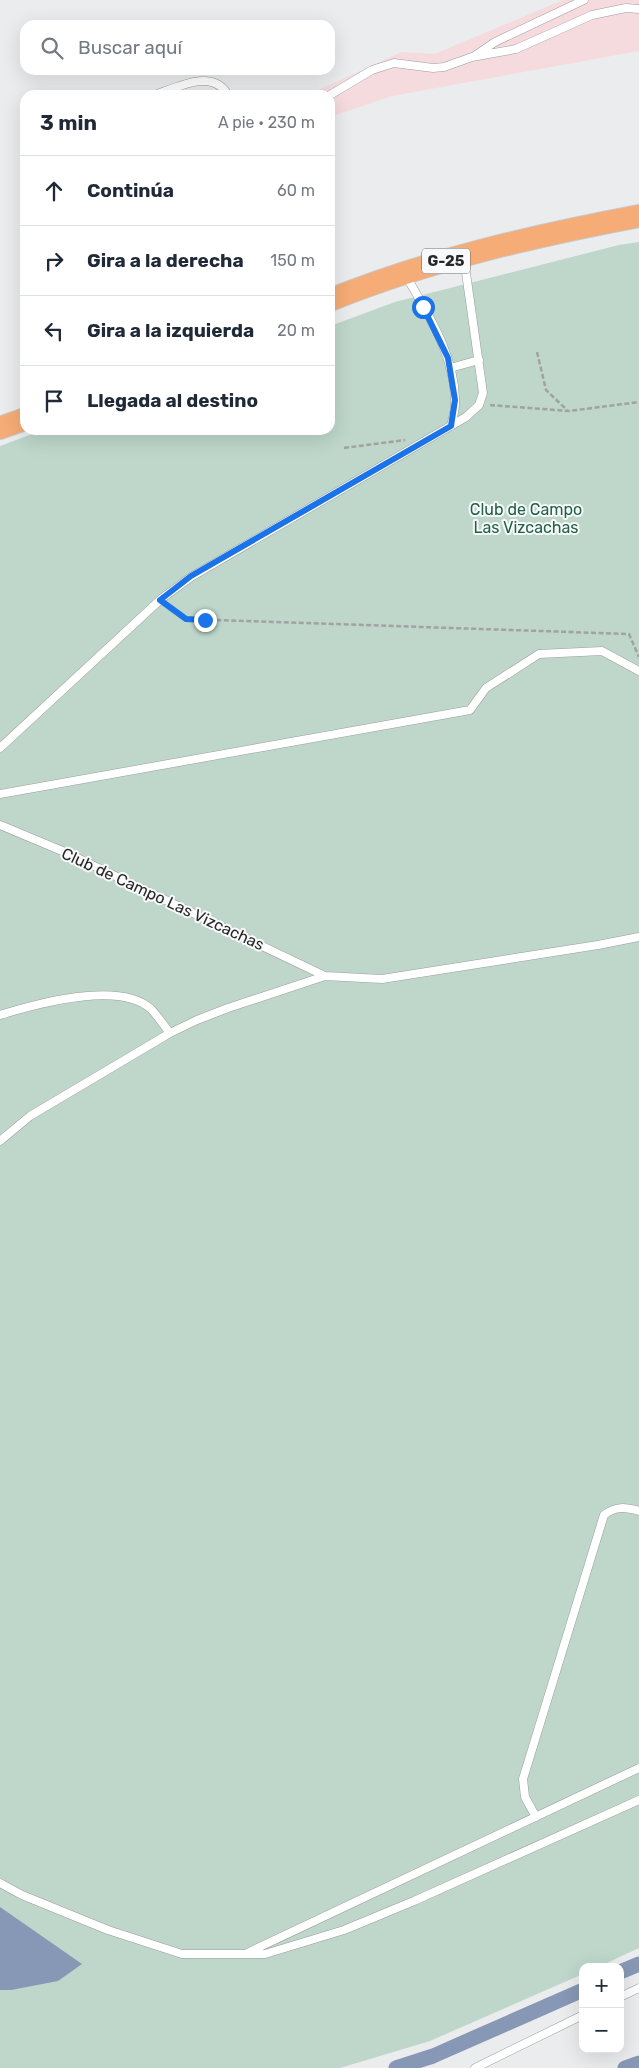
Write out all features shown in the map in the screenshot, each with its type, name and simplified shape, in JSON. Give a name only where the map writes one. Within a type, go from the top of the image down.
[{"type":"main road","name":"G-25","points":[[335,298],[404,273],[508,243],[639,216]]},
{"type":"main road","points":[[0,428],[20,421]]},
{"type":"lane","points":[[472,57],[495,42],[584,0]]},
{"type":"lane","points":[[335,92],[372,70],[394,63],[433,68],[444,67],[472,57],[516,49],[592,15],[626,8],[639,9]]},
{"type":"lane","points":[[171,90],[202,80],[216,83],[225,90]]},
{"type":"lane","points":[[0,748],[160,600],[191,576],[451,426],[466,417],[479,405],[483,393],[464,256]]},
{"type":"lane","points":[[404,273],[433,324],[448,358],[455,400],[451,426]]},
{"type":"lane","points":[[450,368],[479,360]]},
{"type":"lane","points":[[0,794],[470,710],[486,688],[539,654],[602,650],[639,671]]},
{"type":"lane","name":"Club de Campo Las Vizcachas","points":[[0,825],[67,853],[325,976]]},
{"type":"lane","points":[[0,1142],[30,1116],[197,1020],[325,976],[382,979],[639,937]]},
{"type":"lane","points":[[0,1016],[40,1003],[63,999],[97,996],[131,999],[150,1008],[170,1034]]},
{"type":"lane","points":[[536,1817],[525,1797],[524,1779],[604,1515],[613,1508],[625,1507],[639,1511]]},
{"type":"lane","points":[[245,1954],[639,1768]]},
{"type":"lane","points":[[0,1883],[22,1895],[108,1930],[182,1954],[265,1954],[344,1930],[414,1901],[639,1800]]},
{"type":"lane","points":[[624,1995],[639,1988]]},
{"type":"lane","points":[[475,2068],[579,2017]]},
{"type":"path","points":[[537,352],[546,390],[569,411]]},
{"type":"path","points":[[479,405],[569,411],[639,402]]},
{"type":"path","points":[[344,448],[433,436]]},
{"type":"path","points":[[160,600],[186,619],[629,634],[639,657]]},
{"type":"shaded area","points":[[563,0],[639,0],[639,51],[392,96],[335,115],[335,90],[318,90],[402,52],[435,54]]},
{"type":"green space","name":"Club de Campo Las Vizcachas","points":[[639,242],[639,1948],[607,1963],[579,1963],[579,1976],[430,2041],[340,2068],[0,2068],[0,446],[30,435],[335,435],[335,324],[395,302],[619,245]]},
{"type":"water","points":[[0,1907],[82,1964],[58,1981],[11,1990],[0,1990]]},
{"type":"waterway","points":[[624,1970],[639,1964]]},
{"type":"waterway","points":[[396,2068],[433,2056],[579,1992]]},
{"type":"waterway","points":[[625,2068],[639,2063]]},
{"type":"route","points":[[205,620],[186,619],[160,600],[191,576],[451,426],[455,400],[448,358],[423,307]]}]
